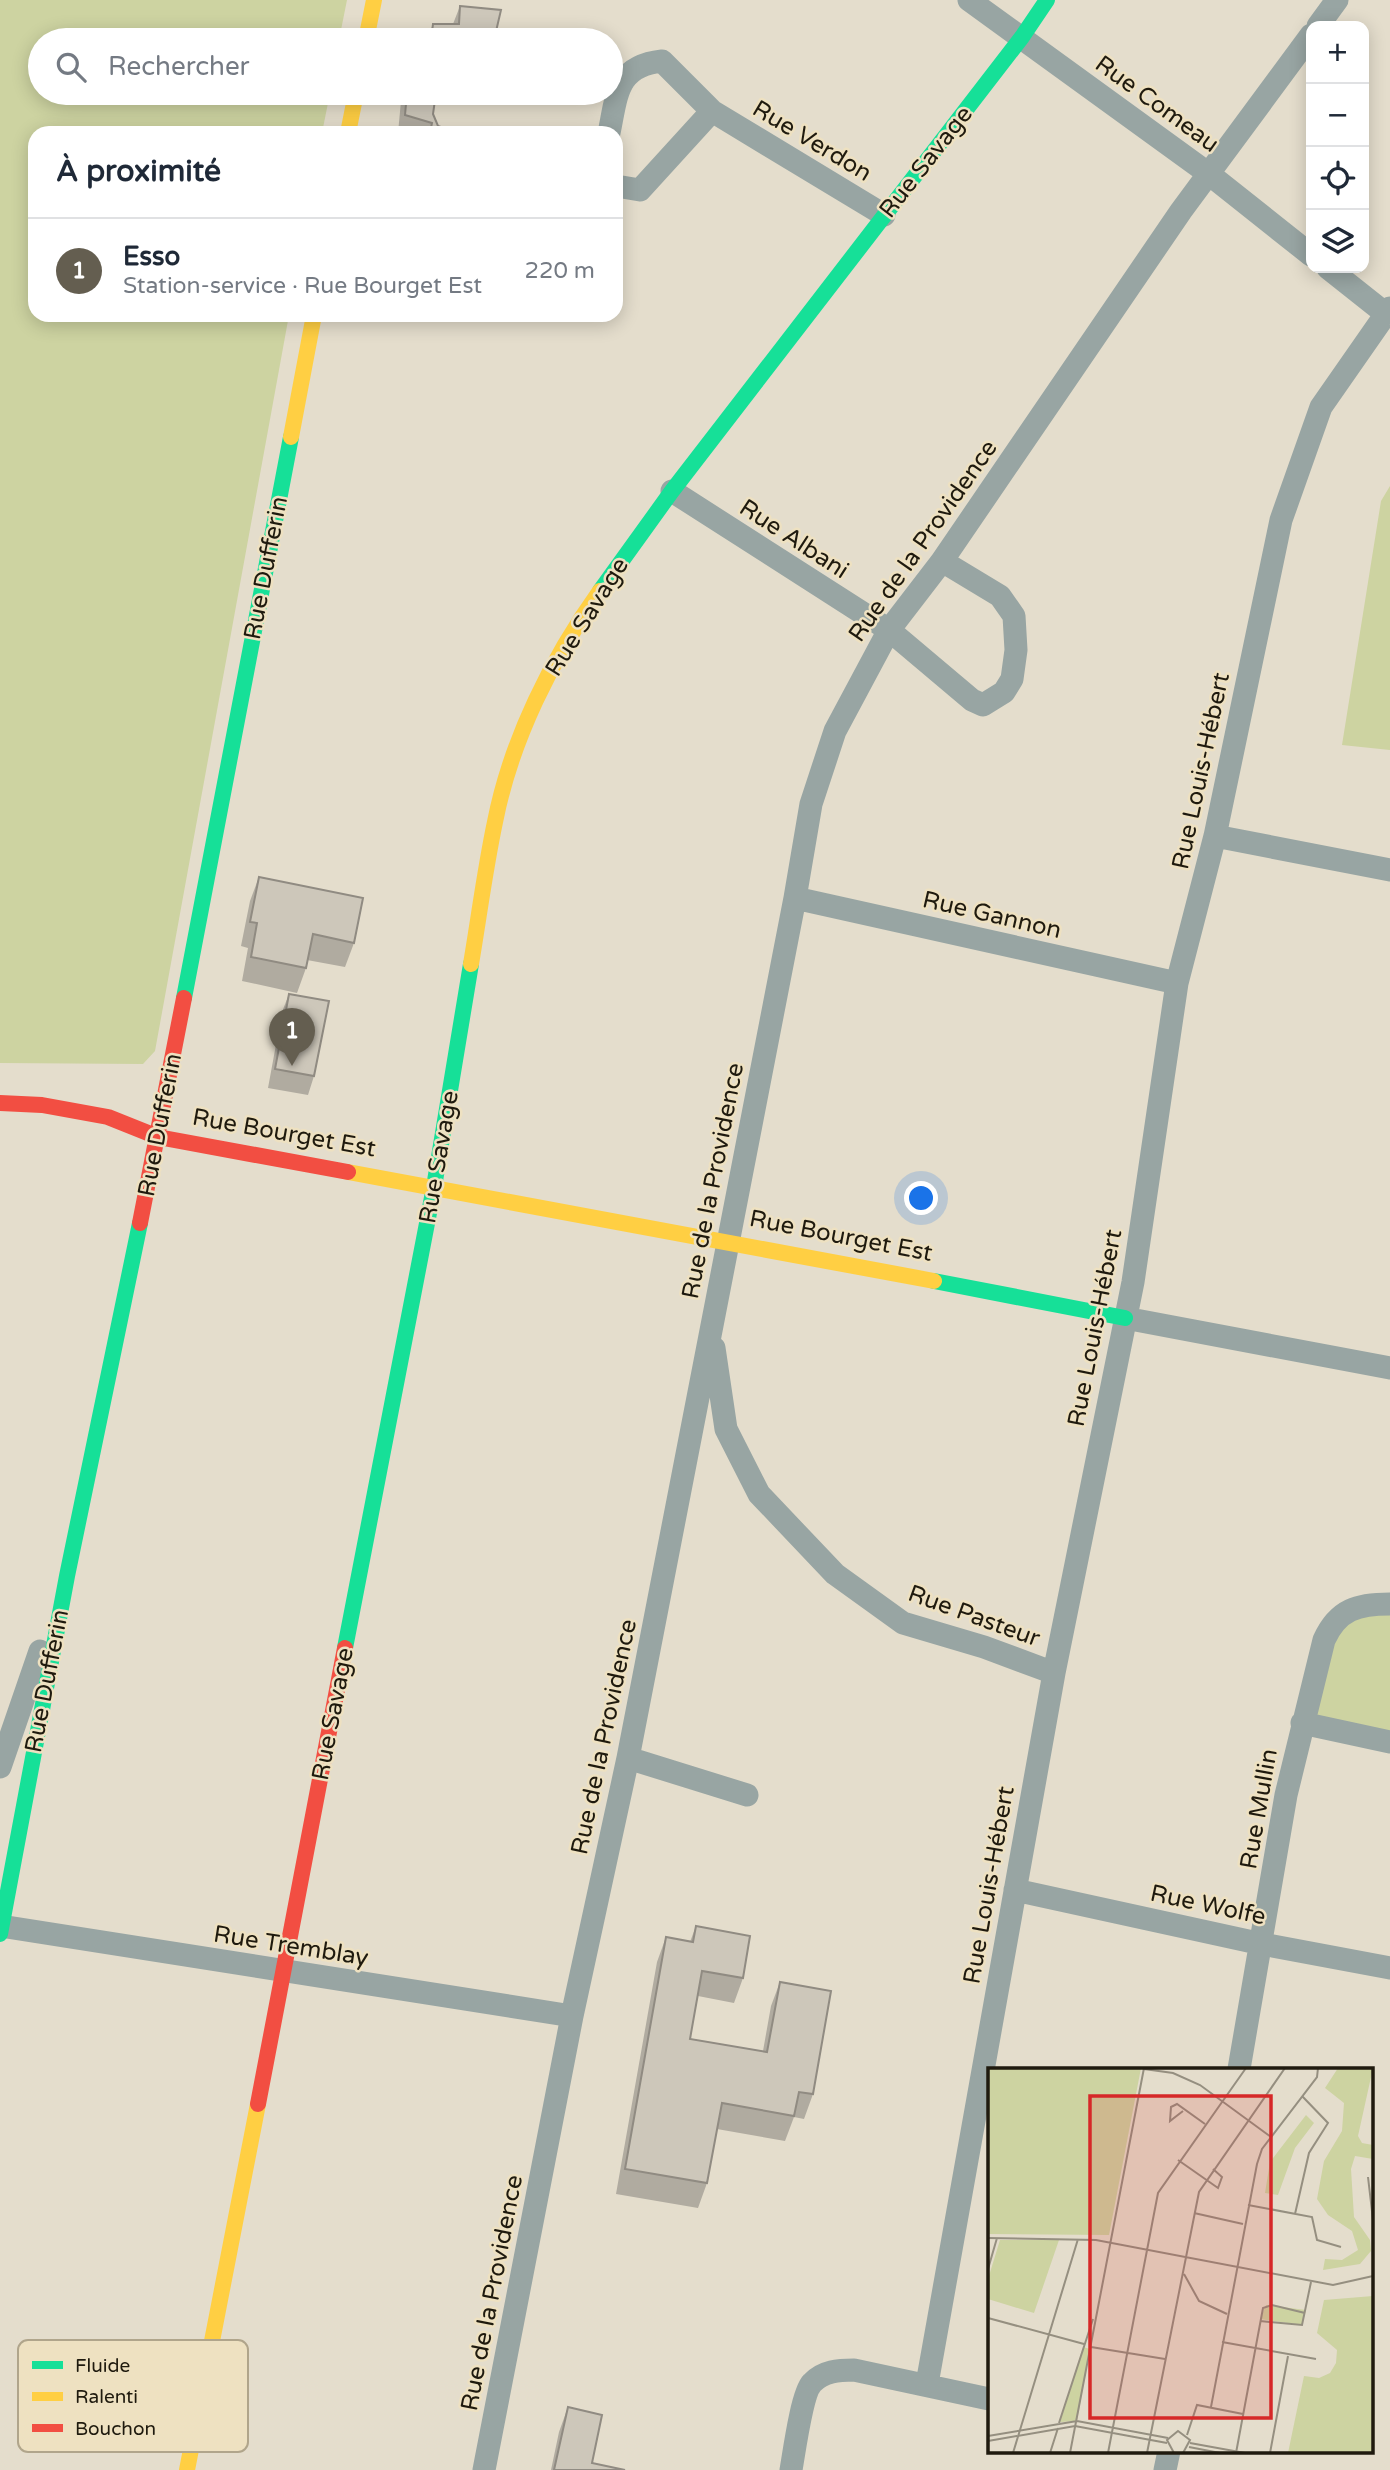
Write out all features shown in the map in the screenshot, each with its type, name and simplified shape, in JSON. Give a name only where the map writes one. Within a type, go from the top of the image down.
[{"type":"street","points":[[368,28],[373,0]]},
{"type":"street","name":"Rue Comeau","points":[[969,0],[1209,174],[1306,251]]},
{"type":"street","name":"Rue Savage","points":[[212,2340],[434,1187],[495,820],[519,739],[555,664],[588,608],[672,491],[1022,37],[1047,0]]},
{"type":"street","points":[[1322,21],[1337,0]]},
{"type":"street","name":"Rue de la Providence","points":[[484,2470],[572,2016],[628,1758],[811,804],[835,731],[888,630],[942,561],[1209,174],[1306,42]]},
{"type":"street","name":"Rue Verdon","points":[[623,80],[642,63],[662,61],[712,110],[884,215]]},
{"type":"street","points":[[349,126],[354,105]]},
{"type":"street","name":"Rue Verdon","points":[[611,126],[615,105]]},
{"type":"street","name":"Rue Verdon","points":[[623,187],[640,190],[712,110]]},
{"type":"street","points":[[1335,273],[1388,311]]},
{"type":"street","name":"Rue Louis-Hébert","points":[[927,2384],[1054,1673],[1133,1282],[1177,983],[1215,836],[1281,520],[1321,407],[1388,311]]},
{"type":"street","name":"Rue Dufferin","points":[[1,1930],[67,1576],[158,1137],[313,322]]},
{"type":"street","name":"Rue Albani","points":[[672,491],[888,630],[972,700],[983,705],[1004,692],[1012,679],[1016,650],[1014,616],[1000,596],[942,561]]},
{"type":"street","points":[[1215,836],[1390,870]]},
{"type":"street","name":"Rue Gannon","points":[[795,898],[1177,983]]},
{"type":"street","name":"Rue Bourget Est","points":[[0,1103],[43,1105],[108,1117],[158,1137],[728,1241],[1390,1368]]},
{"type":"street","name":"Rue Pasteur","points":[[712,1330],[726,1429],[760,1494],[835,1574],[903,1623],[984,1647],[1054,1673]]},
{"type":"street","points":[[0,1767],[67,1576]]},
{"type":"street","name":"Rue Mullin","points":[[1239,2068],[1286,1795],[1324,1640],[1330,1626],[1342,1614],[1366,1604],[1390,1604]]},
{"type":"street","points":[[1302,1723],[1390,1742]]},
{"type":"street","points":[[628,1758],[747,1795]]},
{"type":"street","name":"Rue Wolfe","points":[[1015,1890],[1262,1944],[1390,1968]]},
{"type":"street","name":"Rue Tremblay","points":[[1,1930],[572,2016]]},
{"type":"street","points":[[791,2470],[810,2384],[821,2375],[853,2370],[988,2399]]},
{"type":"street","name":"Rue Savage","points":[[187,2470],[190,2452]]},
{"type":"street","points":[[1165,2470],[1169,2452]]},
{"type":"green space","points":[[0,0],[347,0],[341,28],[28,28],[28,105],[328,105],[323,126],[28,126],[28,322],[288,322],[155,1051],[143,1064],[0,1063]]},
{"type":"green space","points":[[1390,486],[1390,750],[1342,745],[1381,501]]},
{"type":"green space","points":[[1390,1599],[1390,1733],[1305,1715],[1317,1632]]},
{"type":"building","points":[[460,6],[501,10],[497,28],[432,28],[433,24],[459,24]]},
{"type":"building","points":[[406,105],[434,105],[433,114],[438,126],[431,126],[432,123],[405,115]]},
{"type":"building","points":[[259,877],[363,898],[354,943],[313,934],[306,968],[251,957],[257,923],[250,922]]},
{"type":"building","points":[[289,994],[329,1001],[314,1076],[275,1069]]},
{"type":"building","points":[[696,1926],[750,1936],[743,1978],[702,1971],[690,2039],[767,2052],[780,1982],[831,1991],[813,2094],[799,2092],[794,2116],[722,2103],[707,2183],[625,2169],[666,1937],[693,1942]]},
{"type":"building","points":[[568,2407],[602,2415],[592,2463],[625,2470],[554,2470]]},
{"type":"traffic: fast","points":[[600,591],[672,491],[1022,37],[1047,0]]},
{"type":"traffic: fast","points":[[184,998],[291,437]]},
{"type":"traffic: fast","points":[[345,1648],[434,1187],[471,964]]},
{"type":"traffic: fast","points":[[0,1934],[67,1576],[140,1223]]},
{"type":"traffic: fast","points":[[934,1281],[1125,1318]]},
{"type":"traffic: slow","points":[[368,28],[374,0]]},
{"type":"traffic: slow","points":[[349,126],[354,105]]},
{"type":"traffic: slow","points":[[291,437],[313,322]]},
{"type":"traffic: slow","points":[[471,964],[491,840],[511,761],[550,672],[600,591]]},
{"type":"traffic: slow","points":[[348,1172],[934,1281]]},
{"type":"traffic: slow","points":[[212,2340],[258,2104]]},
{"type":"traffic: slow","points":[[187,2470],[190,2452]]},
{"type":"traffic: jam","points":[[140,1223],[184,998]]},
{"type":"traffic: jam","points":[[0,1103],[42,1105],[108,1117],[158,1137],[348,1172]]},
{"type":"traffic: jam","points":[[258,2104],[345,1648]]},
{"type":"place","name":"Esso","points":[[292,1066]]}]
